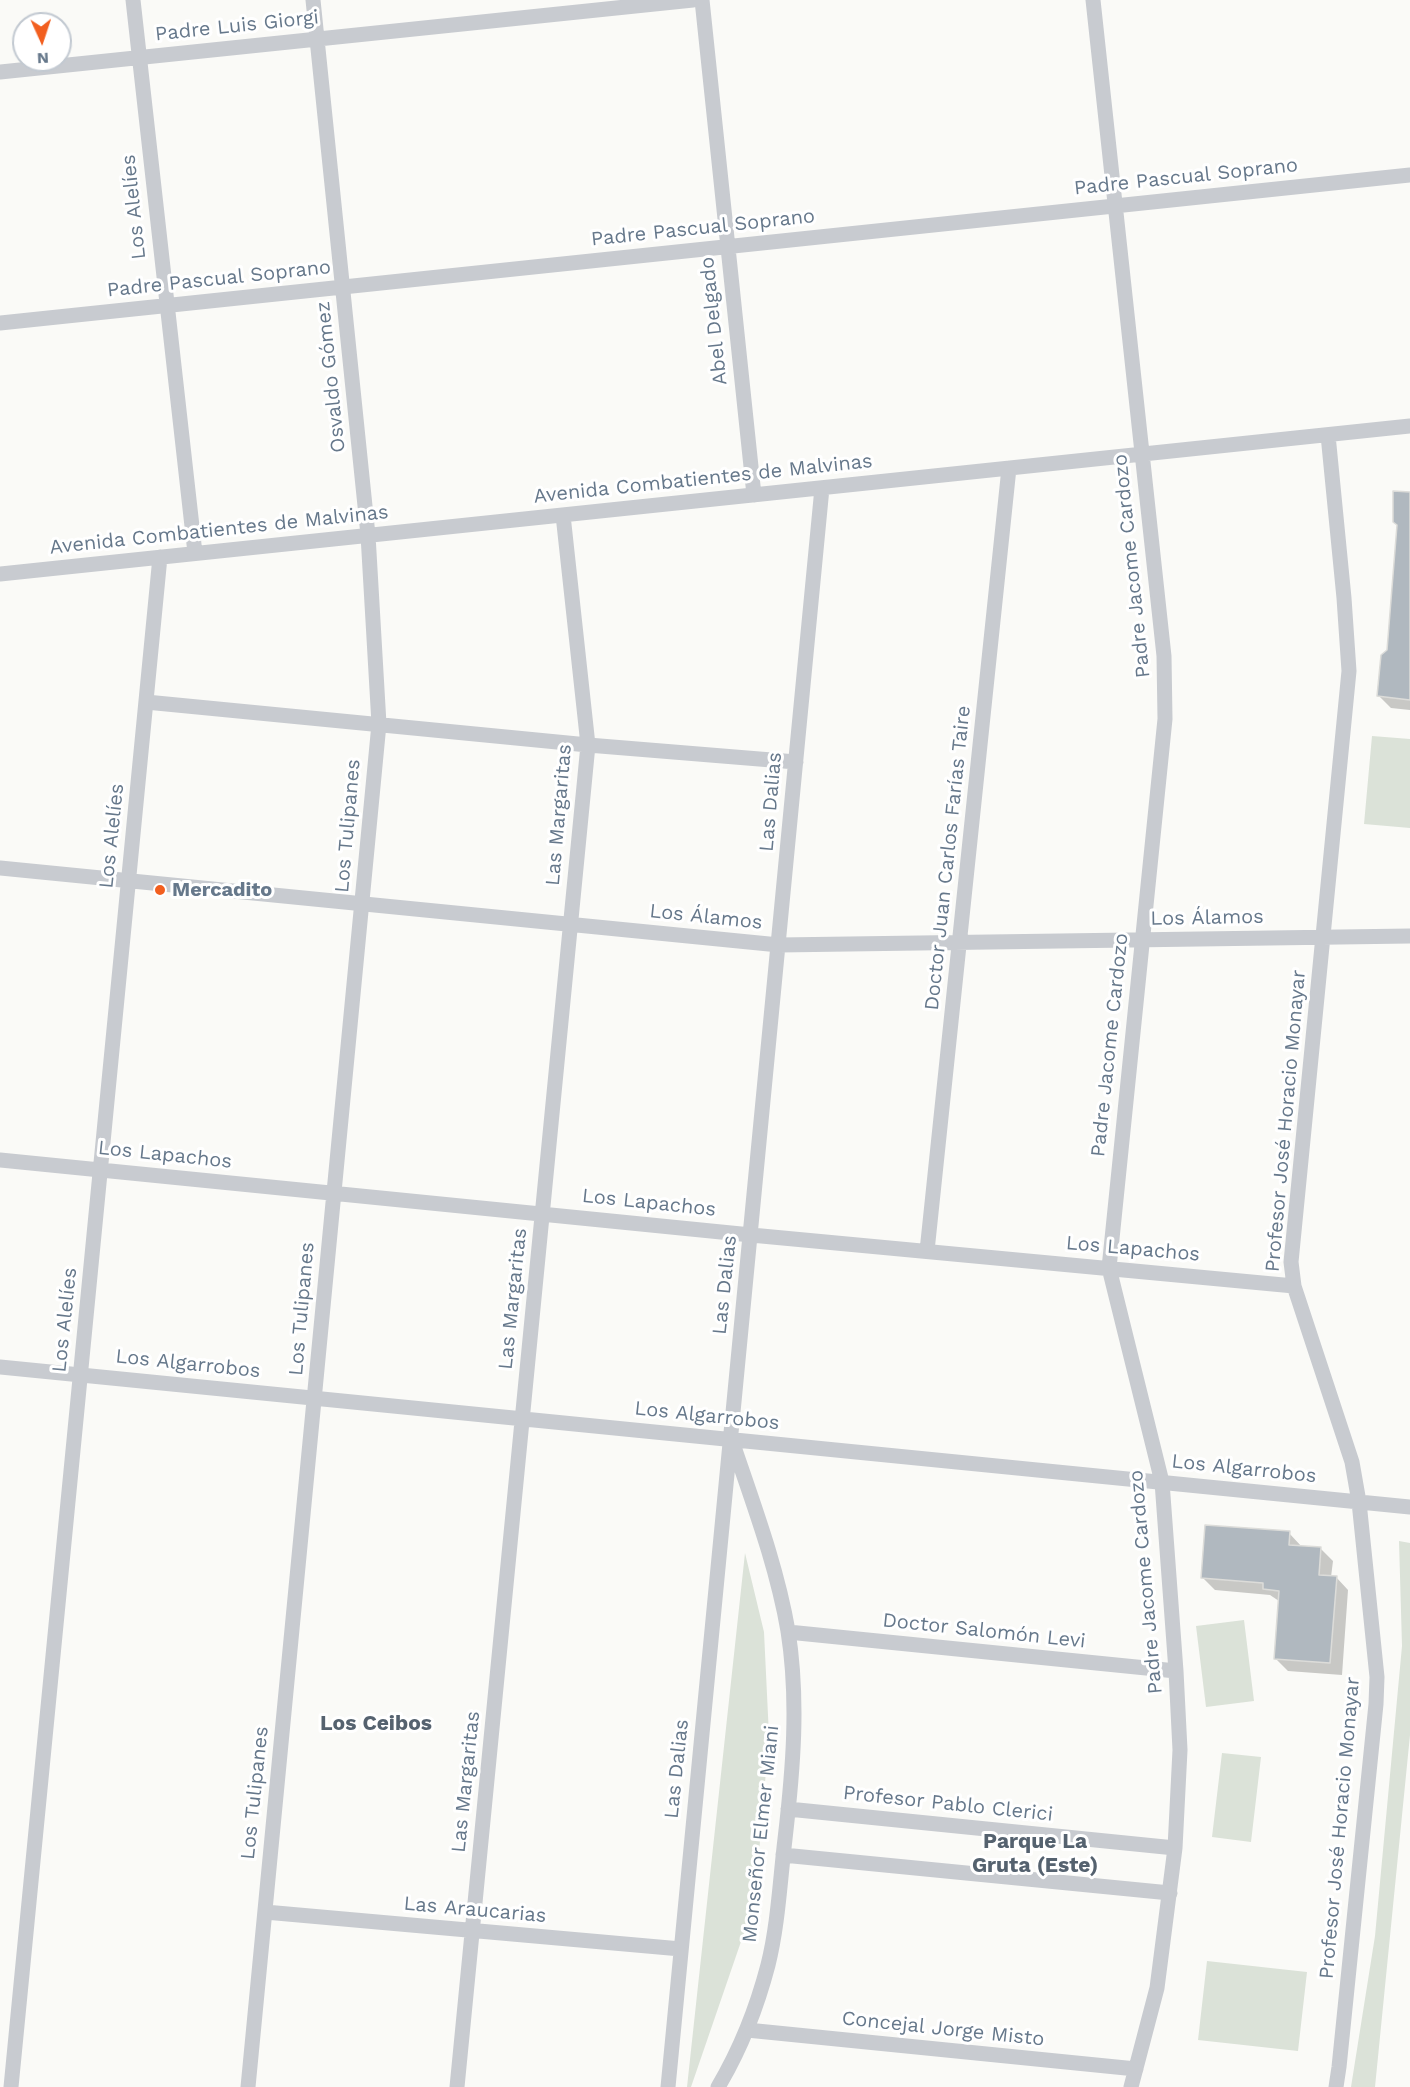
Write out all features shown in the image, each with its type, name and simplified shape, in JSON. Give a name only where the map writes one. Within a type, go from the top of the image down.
[{"type":"street","name":"Los Alelíes","points":[[133,0],[195,553]]},
{"type":"street","name":"Osvaldo Gómez","points":[[313,0],[368,535]]},
{"type":"street","name":"Padre Luis Giorgi","points":[[0,72],[693,0]]},
{"type":"street","name":"Abel Delgado","points":[[702,0],[754,495]]},
{"type":"street","name":"Padre Jacome Cardozo","points":[[1093,0],[1164,656],[1165,719],[1109,1268],[1162,1482],[1180,1750],[1175,1848],[1158,1988],[1131,2087]]},
{"type":"street","name":"Padre Pascual Soprano","points":[[0,323],[1410,175]]},
{"type":"street","name":"Avenida Combatientes de Malvinas","points":[[0,574],[1410,426]]},
{"type":"street","name":"Profesor José Horacio Monayar","points":[[1328,435],[1348,671],[1292,1262],[1294,1286],[1352,1462],[1359,1502],[1377,1677],[1336,2087]]},
{"type":"street","name":"Doctor Juan Carlos Farías Taire","points":[[927,1251],[961,943],[1008,468]]},
{"type":"street","name":"Las Dalias","points":[[668,2087],[822,488]]},
{"type":"street","name":"Las Margaritas","points":[[457,2087],[588,745],[563,515]]},
{"type":"street","name":"Los Tulipanes","points":[[248,2087],[379,724],[368,535]]},
{"type":"street","name":"Los Alelíes","points":[[10,2087],[160,557]]},
{"type":"street","points":[[146,702],[588,745],[796,762]]},
{"type":"street","name":"Los Álamos","points":[[0,868],[779,945],[1410,936]]},
{"type":"street","name":"Los Lapachos","points":[[0,1160],[751,1235],[1294,1286]]},
{"type":"street","name":"Los Algarrobos","points":[[0,1367],[1410,1507]]},
{"type":"street","name":"Monseñor Elmer Miani","points":[[718,2087],[747,2030],[768,1965],[775,1926],[795,1747],[788,1632],[769,1548],[731,1439]]},
{"type":"street","name":"Doctor Salomón Levi","points":[[788,1632],[1176,1671]]},
{"type":"street","name":"Profesor Pablo Clerici","points":[[788,1809],[1175,1848]]},
{"type":"street","points":[[783,1855],[1170,1893]]},
{"type":"street","name":"Las Araucarias","points":[[265,1912],[681,1949]]},
{"type":"street","name":"Concejal Jorge Misto","points":[[747,2030],[1136,2069]]},
{"type":"shaded area","points":[[1372,736],[1410,739],[1410,828],[1364,824]]},
{"type":"shaded area","points":[[1399,1541],[1410,1543],[1410,1735],[1375,2087],[1351,2087],[1375,1936],[1402,1646]]},
{"type":"shaded area","points":[[745,1553],[764,1632],[769,1736],[759,1853],[746,1927],[691,2087],[687,2087]]},
{"type":"shaded area","points":[[1244,1620],[1254,1701],[1206,1707],[1196,1626]]},
{"type":"shaded area","points":[[1222,1753],[1261,1757],[1251,1842],[1212,1837]]},
{"type":"shaded area","points":[[1207,1961],[1307,1972],[1298,2051],[1198,2040]]},
{"type":"building","points":[[1393,491],[1410,492],[1410,700],[1377,696],[1381,655],[1387,650],[1397,525],[1393,522]]},
{"type":"building","points":[[1205,1525],[1290,1531],[1289,1545],[1321,1547],[1319,1575],[1337,1576],[1330,1663],[1274,1659],[1279,1591],[1263,1589],[1263,1583],[1201,1578]]},
{"type":"place","name":"Mercadito","points":[[160,890]]},
{"type":"district","name":"Los Ceibos","points":[[376,1724]]},
{"type":"district","name":"Parque La Gruta (Este)","points":[[1035,1854]]}]
